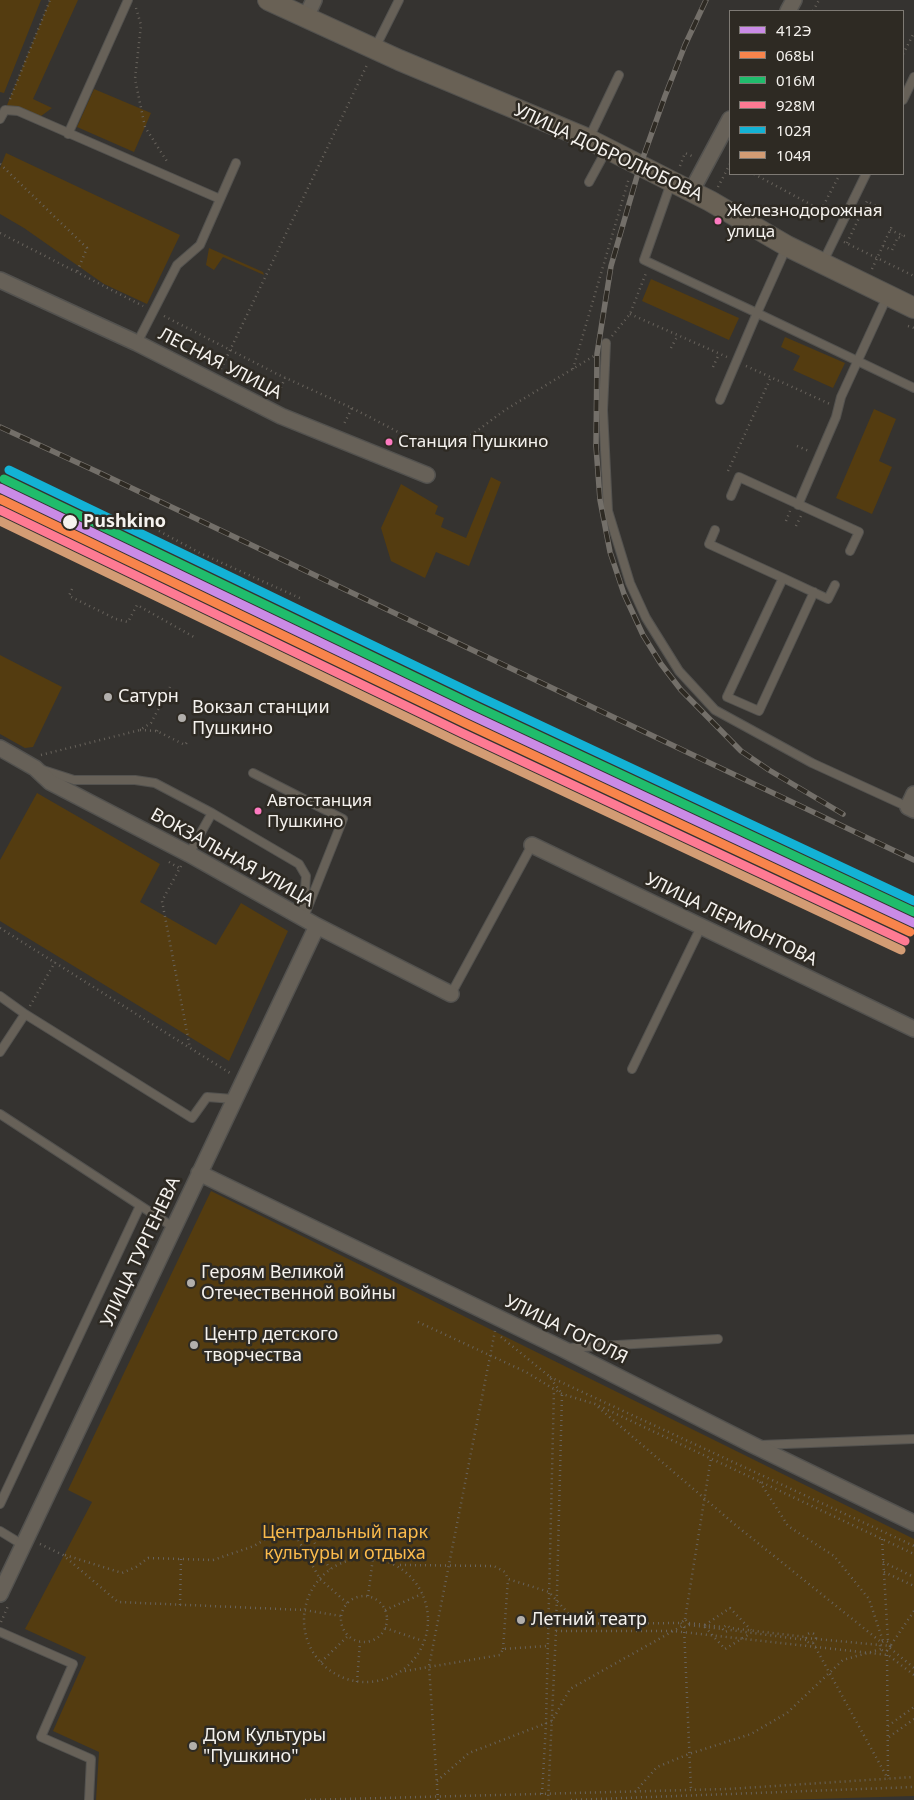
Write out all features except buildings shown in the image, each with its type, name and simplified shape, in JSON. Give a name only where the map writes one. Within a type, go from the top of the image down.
[{"type":"street","name":"УЛИЦА ДОБРОЛЮБОВА","points":[[268,0],[310,8],[375,48],[588,139],[607,149],[675,175],[692,192],[787,246],[914,308]]},
{"type":"street","points":[[692,192],[729,121]]},
{"type":"street","name":"ЛЕСНАЯ УЛИЦА","points":[[0,280],[137,343],[281,416],[427,475]]},
{"type":"street","name":"ВОКЗАЛЬНАЯ УЛИЦА","points":[[0,748],[38,761],[50,782],[189,854],[317,926],[451,994]]},
{"type":"street","name":"УЛИЦА ЛЕРМОНТОВА","points":[[532,845],[914,1029]]},
{"type":"street","name":"УЛИЦА ТУРГЕНЕВА","points":[[0,1594],[30,1544],[199,1173],[317,926]]},
{"type":"street","name":"УЛИЦА ГОГОЛЯ","points":[[199,1173],[563,1349],[753,1445],[914,1523]]},
{"type":"lane","points":[[68,134],[128,0]]},
{"type":"lane","points":[[375,48],[399,0]]},
{"type":"lane","points":[[588,139],[619,75]]},
{"type":"lane","points":[[904,98],[914,77]]},
{"type":"lane","points":[[0,119],[6,110],[18,110],[68,134],[220,199]]},
{"type":"lane","points":[[589,182],[607,149]]},
{"type":"lane","points":[[137,343],[178,265],[200,245],[236,163]]},
{"type":"lane","points":[[223,172],[232,172]]},
{"type":"lane","points":[[675,175],[644,260],[914,388]]},
{"type":"lane","points":[[823,264],[866,175]]},
{"type":"lane","points":[[720,400],[787,246]]},
{"type":"lane","points":[[798,505],[836,417],[840,397],[888,295]]},
{"type":"lane","points":[[606,343],[603,410],[608,511],[630,583],[646,618],[679,671],[715,710],[812,763],[912,803]]},
{"type":"lane","points":[[731,496],[739,477],[859,532],[850,551]]},
{"type":"lane","points":[[715,530],[709,544],[828,599],[835,585]]},
{"type":"lane","points":[[783,578],[727,697],[759,712],[814,592]]},
{"type":"lane","points":[[38,761],[74,780],[135,780],[155,783],[212,813],[299,864],[306,876],[303,918]]},
{"type":"lane","points":[[253,773],[343,819],[303,918]]},
{"type":"lane","points":[[189,854],[212,813]]},
{"type":"lane","points":[[451,994],[532,845]]},
{"type":"lane","points":[[632,1069],[701,926]]},
{"type":"lane","points":[[0,996],[25,1014],[192,1118],[207,1097],[234,1099]]},
{"type":"lane","points":[[0,1052],[25,1014]]},
{"type":"lane","points":[[0,1114],[174,1227]]},
{"type":"lane","points":[[0,1504],[140,1206]]},
{"type":"lane","points":[[563,1349],[718,1339]]},
{"type":"lane","points":[[753,1445],[914,1439]]},
{"type":"lane","points":[[0,1531],[30,1544]]},
{"type":"lane","points":[[0,1632],[74,1664],[41,1737],[91,1759],[89,1800]]},
{"type":"path","points":[[6,110],[50,0]]},
{"type":"path","points":[[134,0],[141,25],[135,79],[145,127],[180,182]]},
{"type":"path","points":[[904,52],[914,33]]},
{"type":"path","points":[[215,381],[375,48]]},
{"type":"path","points":[[675,175],[686,153],[725,174]]},
{"type":"path","points":[[0,164],[87,248],[77,272]]},
{"type":"path","points":[[710,201],[729,166]]},
{"type":"path","points":[[756,175],[843,222]]},
{"type":"path","points":[[821,210],[839,175]]},
{"type":"path","points":[[573,371],[629,177]]},
{"type":"path","points":[[847,244],[867,201],[876,206]]},
{"type":"path","points":[[865,284],[892,226]]},
{"type":"path","points":[[890,230],[907,237]]},
{"type":"path","points":[[0,233],[231,351],[352,408],[427,447],[470,436],[505,410],[573,371],[597,354],[630,314],[650,262]]},
{"type":"path","points":[[882,246],[892,250],[898,236],[901,238],[902,235]]},
{"type":"path","points":[[835,238],[914,276]]},
{"type":"path","points":[[671,348],[678,335]]},
{"type":"path","points":[[712,367],[719,354]]},
{"type":"path","points":[[735,486],[724,480],[771,377]]},
{"type":"path","points":[[278,398],[276,397],[285,378]]},
{"type":"path","points":[[341,426],[343,426],[352,408]]},
{"type":"path","points":[[797,446],[809,451]]},
{"type":"path","points":[[785,507],[802,515],[796,526]]},
{"type":"path","points":[[786,521],[791,510]]},
{"type":"path","points":[[159,531],[200,553],[302,599]]},
{"type":"path","points":[[72,589],[68,596],[116,618],[128,622],[137,606],[194,637]]},
{"type":"path","points":[[38,761],[140,730],[151,723],[170,686]]},
{"type":"path","points":[[157,731],[160,726]]},
{"type":"path","points":[[140,730],[157,731],[185,745],[188,741]]},
{"type":"path","points":[[189,854],[162,901],[190,1048]]},
{"type":"path","points":[[0,928],[234,1076]]},
{"type":"path","points":[[25,1014],[55,962]]},
{"type":"path","points":[[418,1322],[526,1372],[562,1394],[595,1404],[914,1554]]},
{"type":"path","points":[[438,1798],[429,1666],[494,1331],[549,1376],[914,1546]]},
{"type":"path","points":[[548,1800],[556,1632],[562,1394],[549,1376]]},
{"type":"path","points":[[542,1794],[546,1724],[554,1389]]},
{"type":"path","points":[[595,1404],[705,1499],[881,1644]]},
{"type":"path","points":[[437,1782],[469,1754],[552,1721],[570,1689],[682,1625],[685,1619],[711,1458]]},
{"type":"path","points":[[759,1481],[788,1526],[834,1556],[869,1599],[881,1644]]},
{"type":"path","points":[[30,1544],[122,1573],[136,1567],[148,1558],[213,1560],[254,1546],[266,1539],[277,1527],[305,1527],[330,1569]]},
{"type":"path","points":[[292,1527],[320,1579],[347,1603]]},
{"type":"path","points":[[882,1539],[888,1641],[890,1647]]},
{"type":"path","points":[[63,1555],[118,1602],[304,1610],[341,1616]]},
{"type":"path","points":[[358,1557],[373,1558],[399,1566],[447,1566],[494,1566],[505,1572],[508,1579],[503,1649],[500,1655],[403,1671],[382,1680],[357,1682],[329,1670],[321,1662],[305,1634],[304,1610],[314,1585],[330,1569],[358,1557]]},
{"type":"path","points":[[368,1596],[373,1558]]},
{"type":"path","points":[[180,1604],[181,1559]]},
{"type":"path","points":[[883,1562],[914,1577]]},
{"type":"path","points":[[399,1566],[417,1583],[427,1604],[428,1630],[418,1652],[403,1671]]},
{"type":"path","points":[[884,1572],[914,1586]]},
{"type":"path","points":[[508,1579],[549,1592],[577,1623]]},
{"type":"path","points":[[385,1610],[422,1594]]},
{"type":"path","points":[[358,1596],[368,1596],[376,1599],[385,1610],[387,1616],[385,1628],[378,1638],[370,1643],[360,1642],[348,1636],[341,1625],[341,1616],[347,1603],[358,1596]]},
{"type":"path","points":[[705,1626],[730,1608],[751,1632]]},
{"type":"path","points":[[888,1779],[888,1655],[890,1647],[914,1610]]},
{"type":"path","points":[[685,1619],[689,1624]]},
{"type":"path","points":[[548,1624],[689,1624],[723,1628],[727,1625],[730,1628],[751,1632]]},
{"type":"path","points":[[682,1625],[684,1632],[691,1790]]},
{"type":"path","points":[[705,1626],[724,1649],[751,1632]]},
{"type":"path","points":[[385,1628],[423,1642]]},
{"type":"path","points":[[723,1628],[725,1632],[730,1630],[881,1644],[890,1647],[914,1668]]},
{"type":"path","points":[[556,1632],[673,1631],[888,1655],[914,1675]]},
{"type":"path","points":[[806,1638],[812,1633],[816,1639]]},
{"type":"path","points":[[321,1662],[348,1636]]},
{"type":"path","points":[[806,1638],[808,1643],[813,1643],[816,1648],[888,1779]]},
{"type":"path","points":[[813,1643],[816,1639]]},
{"type":"path","points":[[636,1792],[657,1768],[689,1754],[751,1734],[787,1713],[843,1660],[868,1653],[888,1641]]},
{"type":"path","points":[[357,1682],[360,1642]]},
{"type":"path","points":[[503,1649],[547,1646]]},
{"type":"path","points":[[888,1726],[914,1707]]},
{"type":"path","points":[[888,1738],[914,1719]]},
{"type":"path","points":[[305,1800],[691,1790],[914,1777]]},
{"type":"path","points":[[570,1800],[914,1787]]},
{"type":"green space","points":[[0,0],[41,0],[4,93],[0,92]]},
{"type":"green space","points":[[50,0],[78,0],[33,99],[52,108],[37,119],[5,110]]},
{"type":"green space","points":[[94,89],[151,113],[134,152],[77,127]]},
{"type":"green space","points":[[6,153],[180,235],[147,304],[104,284],[24,228],[0,214],[0,168]]},
{"type":"green space","points":[[209,248],[263,272],[264,275],[223,257],[214,270],[206,265]]},
{"type":"green space","points":[[651,279],[739,318],[729,340],[642,301]]},
{"type":"green space","points":[[785,337],[845,363],[833,388],[793,370],[800,356],[781,347]]},
{"type":"green space","points":[[874,409],[896,419],[879,461],[892,467],[872,514],[836,498]]},
{"type":"green space","points":[[491,477],[501,482],[469,566],[436,552],[425,578],[391,561],[381,528],[401,484],[438,506],[435,514],[444,518],[441,527],[466,538]]},
{"type":"green space","points":[[0,655],[62,687],[33,747],[25,748],[0,734]]},
{"type":"green space","points":[[37,793],[160,864],[140,902],[216,945],[241,903],[288,931],[229,1061],[0,921],[0,860]]},
{"type":"green space","name":"Центральный парк культуры и отдыха","points":[[211,1191],[914,1539],[914,1796],[782,1800],[96,1800],[99,1752],[53,1731],[86,1657],[25,1629],[92,1502],[68,1490]]},
{"type":"railway","points":[[706,0],[685,45],[665,96],[640,166],[611,266],[597,354],[596,446],[600,500],[610,552],[624,594],[643,635],[661,664],[681,690],[741,751],[843,814]]},
{"type":"railway","points":[[0,427],[914,860]]},
{"type":"transit line","name":"102Я","points":[[9,470],[480,697],[914,901]]},
{"type":"transit line","name":"016М","points":[[4,479],[475,706],[914,912]]},
{"type":"transit line","name":"412Э","points":[[0,488],[471,715],[914,923]]},
{"type":"transit line","name":"068Ы","points":[[0,499],[467,724],[910,932]]},
{"type":"transit line","name":"928М","points":[[0,510],[462,733],[905,941]]},
{"type":"transit line","name":"104Я","points":[[0,521],[458,742],[901,950]]},
{"type":"place","name":"Железнодорожная улица","points":[[718,221]]},
{"type":"place","name":"Станция Пушкино","points":[[389,442]]},
{"type":"place","name":"Pushkino","points":[[70,522]]},
{"type":"place","name":"Сатурн","points":[[108,697]]},
{"type":"place","name":"Вокзал станции Пушкино","points":[[182,718]]},
{"type":"place","name":"Автостанция Пушкино","points":[[258,811]]},
{"type":"place","name":"Героям Великой Отечественной войны","points":[[191,1283]]},
{"type":"place","name":"Центр детского творчества","points":[[194,1345]]},
{"type":"place","name":"Летний театр","points":[[521,1620]]},
{"type":"place","name":"Дом Культуры \"Пушкино\"","points":[[193,1746]]}]
